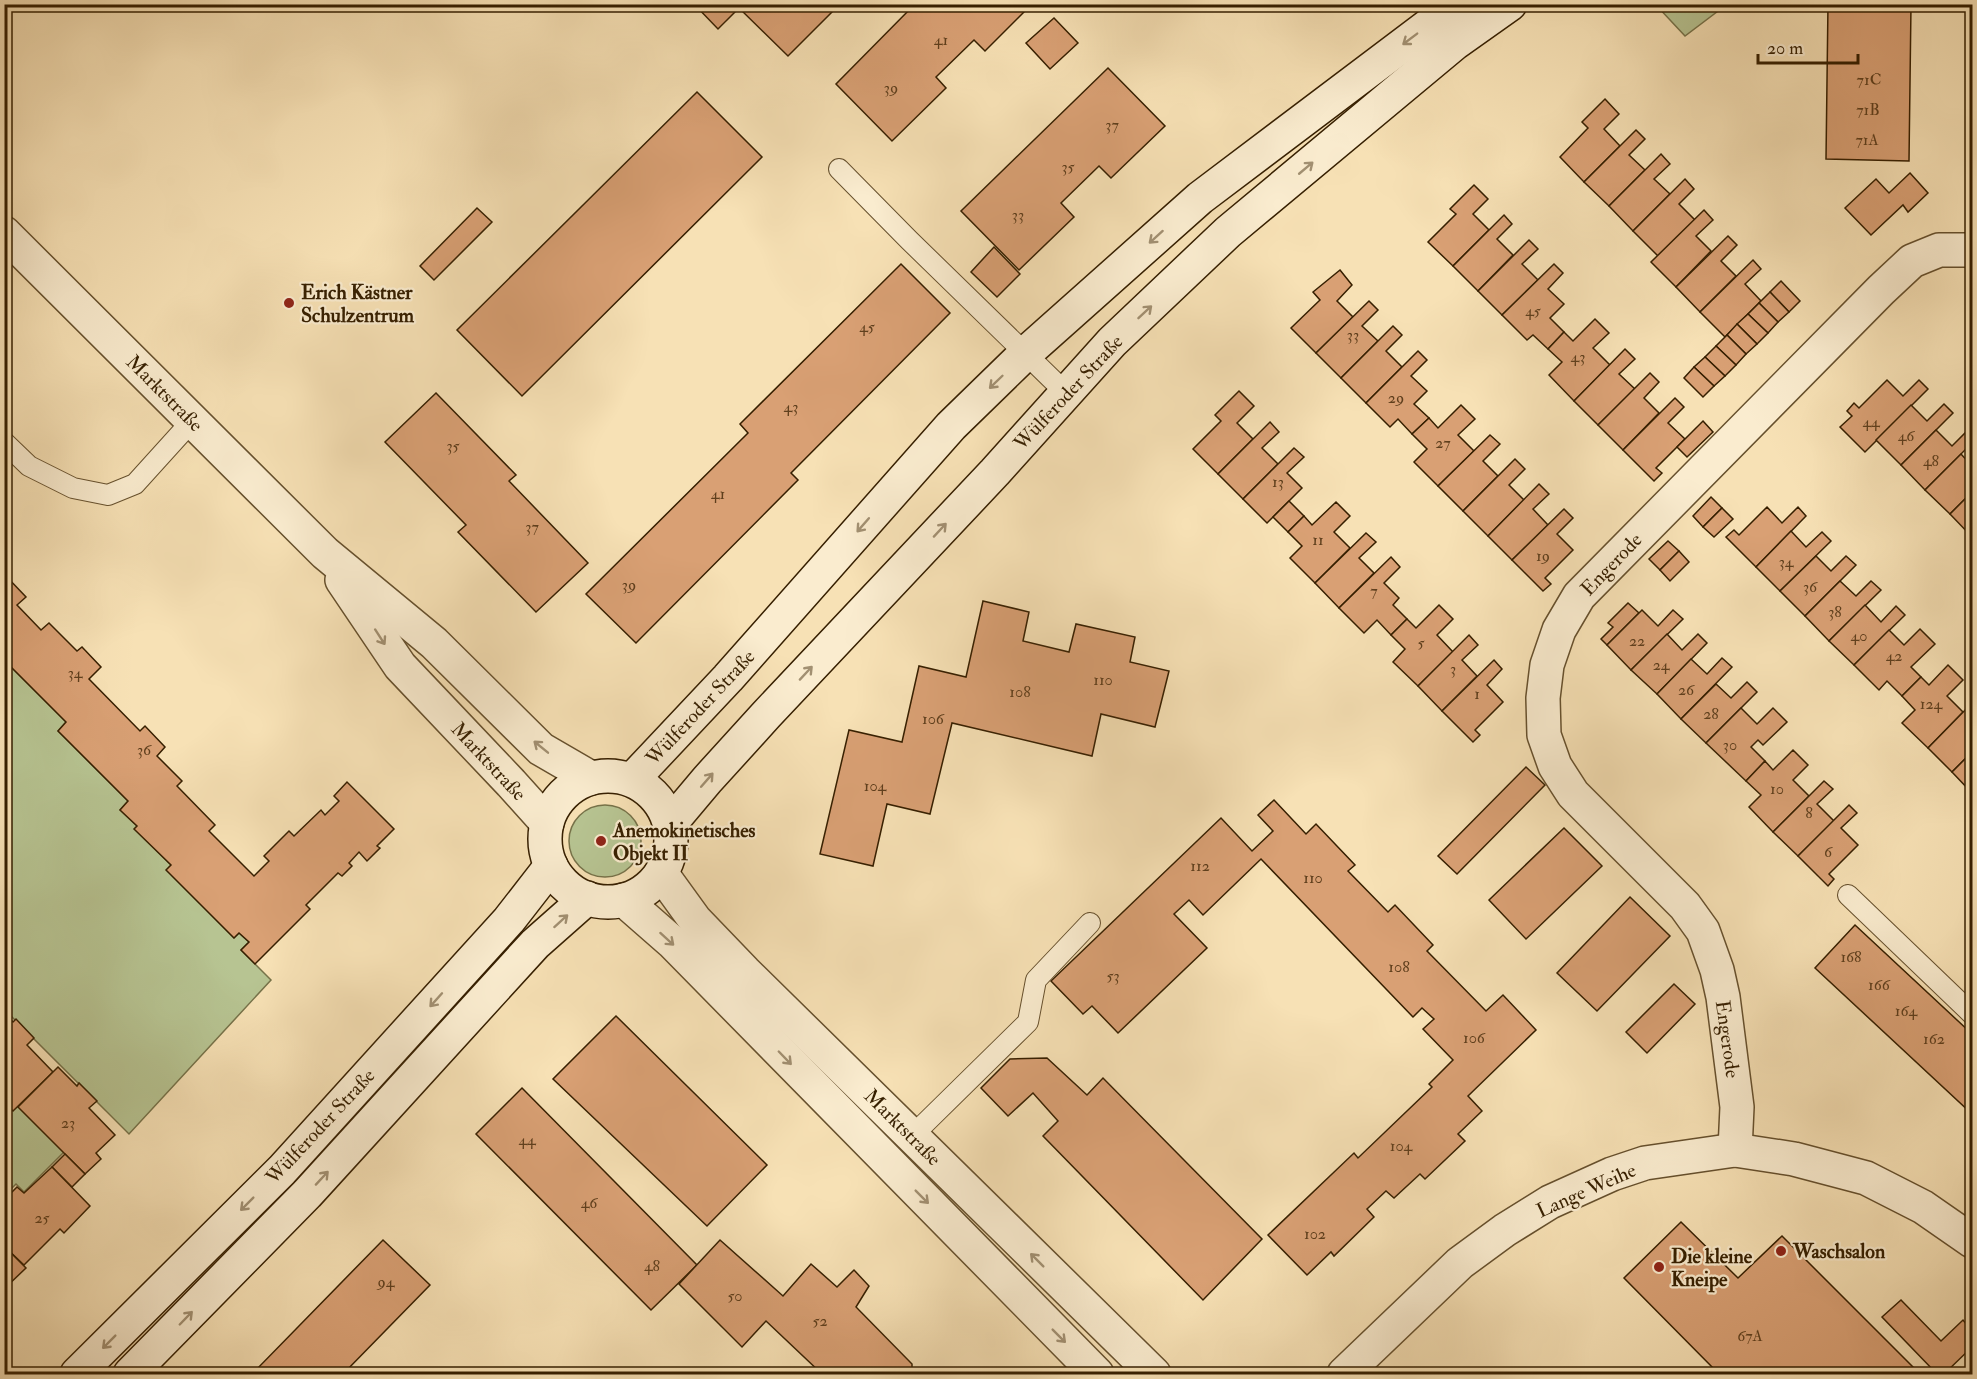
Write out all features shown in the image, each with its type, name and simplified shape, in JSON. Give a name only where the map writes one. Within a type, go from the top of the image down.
[{"type":"street","name":"Wülferoder Straße","points":[[632,780],[728,678],[951,426],[1026,353],[1200,198],[1457,4]]},
{"type":"street","name":"Wülferoder Straße","points":[[670,824],[751,731],[995,472],[1120,334],[1228,232],[1455,44],[1510,4]]},
{"type":"street","points":[[1240,168],[1267,200]]},
{"type":"street","name":"Marktstraße","points":[[4,233],[325,553],[434,643],[541,749],[591,778]]},
{"type":"street","name":"Engerode","points":[[1735,1150],[1737,1107],[1723,997],[1717,970],[1703,931],[1685,906],[1573,794],[1555,766],[1544,735],[1543,698],[1547,665],[1559,630],[1579,596],[1881,290],[1912,261],[1939,250],[1972,250]]},
{"type":"street","name":"Marktstraße","points":[[325,553],[400,666],[547,823]]},
{"type":"street","points":[[615,776],[632,780],[656,798],[670,824],[669,852],[661,873],[644,890],[624,900],[604,901],[587,898],[565,885],[551,866],[546,848],[547,823],[554,807],[565,793],[577,784],[591,778],[615,776]]},
{"type":"street","name":"Wülferoder Straße","points":[[77,1374],[282,1170],[509,920],[551,866]]},
{"type":"street","name":"Marktstraße","points":[[661,873],[695,920],[1154,1374]]},
{"type":"street","name":"Wülferoder Straße","points":[[130,1374],[307,1194],[535,944],[587,898]]},
{"type":"street","name":"Marktstraße","points":[[624,900],[672,942],[1097,1374]]},
{"type":"street","name":"Lange Weihe","points":[[1344,1374],[1460,1263],[1505,1230],[1550,1202],[1612,1174],[1645,1163],[1735,1150],[1794,1159],[1866,1178],[1923,1207],[1972,1242]]},
{"type":"lane","points":[[839,169],[1066,393]]},
{"type":"lane","points":[[4,442],[29,466],[73,488],[108,495],[135,484],[192,421]]},
{"type":"lane","points":[[1848,895],[1972,1014]]},
{"type":"lane","points":[[912,1136],[1028,1022],[1036,980],[1090,923]]},
{"type":"green space","points":[[1656,5],[1726,5],[1685,36]]},
{"type":"green space","points":[[10,666],[66,722],[58,731],[128,801],[120,810],[137,826],[135,829],[171,865],[167,870],[234,938],[239,933],[249,942],[241,950],[271,980],[129,1134],[5,1010],[4,670]]},
{"type":"green space","points":[[612,805],[631,815],[639,827],[641,841],[639,855],[631,867],[619,875],[598,877],[579,867],[571,855],[569,834],[579,815],[591,807]]},
{"type":"green space","points":[[5,1089],[66,1150],[24,1192],[16,1184],[5,1195]]},
{"type":"building","points":[[694,4],[840,4],[788,56],[739,8],[718,29]]},
{"type":"building","points":[[915,4],[1032,4],[985,51],[974,40],[936,77],[946,88],[892,141],[836,84]]},
{"type":"building","points":[[1828,4],[1911,5],[1909,161],[1826,159]]},
{"type":"building","points":[[1054,18],[1078,43],[1050,69],[1026,43]]},
{"type":"building","points":[[1108,68],[1165,126],[1111,178],[1099,166],[1061,203],[1074,217],[1019,270],[961,211]]},
{"type":"building","points":[[697,92],[762,157],[522,396],[457,330]]},
{"type":"building","points":[[1605,99],[1619,114],[1604,129],[1620,146],[1584,182],[1560,157],[1588,128],[1582,122]]},
{"type":"building","points":[[1636,130],[1645,139],[1629,155],[1645,170],[1609,206],[1584,182]]},
{"type":"building","points":[[1661,154],[1670,164],[1654,179],[1670,194],[1633,231],[1609,206]]},
{"type":"building","points":[[1910,173],[1928,193],[1908,212],[1903,205],[1871,235],[1845,208],[1876,179],[1889,193]]},
{"type":"building","points":[[1685,179],[1694,189],[1679,204],[1695,220],[1658,256],[1633,231]]},
{"type":"building","points":[[1474,185],[1488,199],[1473,214],[1489,230],[1453,266],[1428,242],[1456,214],[1450,209]]},
{"type":"building","points":[[477,208],[492,222],[434,280],[420,266]]},
{"type":"building","points":[[1704,210],[1713,220],[1696,236],[1711,251],[1676,287],[1651,262]]},
{"type":"building","points":[[1504,215],[1512,224],[1497,239],[1513,255],[1478,291],[1453,266]]},
{"type":"building","points":[[1728,236],[1737,245],[1721,261],[1736,276],[1700,312],[1676,287]]},
{"type":"building","points":[[1529,240],[1538,249],[1522,264],[1538,280],[1502,315],[1478,291]]},
{"type":"building","points":[[994,247],[1020,274],[997,297],[971,272]]},
{"type":"building","points":[[1753,260],[1761,269],[1745,284],[1761,301],[1725,337],[1700,312]]},
{"type":"building","points":[[901,264],[950,313],[791,473],[798,480],[636,643],[586,594],[748,433],[740,424]]},
{"type":"building","points":[[1554,264],[1563,273],[1548,289],[1564,304],[1550,318],[1564,332],[1548,349],[1533,335],[1527,340],[1502,315]]},
{"type":"building","points":[[1340,270],[1352,285],[1337,301],[1353,317],[1316,353],[1291,328],[1320,300],[1313,292]]},
{"type":"building","points":[[1781,281],[1800,301],[1789,312],[1770,292]]},
{"type":"building","points":[[1770,292],[1789,312],[1778,322],[1759,303]]},
{"type":"building","points":[[1369,301],[1378,310],[1362,326],[1378,341],[1341,378],[1316,353]]},
{"type":"building","points":[[1759,303],[1778,322],[1768,333],[1748,314]]},
{"type":"building","points":[[1748,314],[1768,333],[1757,344],[1737,324]]},
{"type":"building","points":[[1595,319],[1609,333],[1593,348],[1610,365],[1574,401],[1549,375],[1562,362],[1548,349],[1564,332],[1573,341]]},
{"type":"building","points":[[1737,324],[1757,344],[1746,354],[1727,335]]},
{"type":"building","points":[[1393,326],[1402,335],[1386,351],[1402,367],[1366,403],[1341,378]]},
{"type":"building","points":[[1727,335],[1746,354],[1736,365],[1716,346]]},
{"type":"building","points":[[1716,346],[1736,365],[1725,376],[1705,357]]},
{"type":"building","points":[[1625,349],[1635,359],[1619,374],[1635,389],[1598,425],[1574,401]]},
{"type":"building","points":[[1418,351],[1427,360],[1411,376],[1427,391],[1414,404],[1429,418],[1412,434],[1398,419],[1390,427],[1366,403]]},
{"type":"building","points":[[1705,357],[1725,376],[1714,386],[1694,367]]},
{"type":"building","points":[[1694,367],[1714,386],[1703,397],[1684,378]]},
{"type":"building","points":[[1650,373],[1659,382],[1644,398],[1659,413],[1623,450],[1598,425]]},
{"type":"building","points":[[1887,380],[1903,396],[1919,380],[1928,389],[1865,452],[1840,427],[1852,416],[1847,411],[1854,403],[1859,408]]},
{"type":"building","points":[[1239,391],[1254,406],[1237,423],[1253,439],[1218,474],[1193,449],[1221,421],[1215,415]]},
{"type":"building","points":[[436,393],[516,475],[509,481],[588,563],[536,612],[458,532],[466,525],[385,442]]},
{"type":"building","points":[[1675,398],[1684,407],[1668,423],[1685,439],[1656,468],[1662,473],[1654,481],[1623,450]]},
{"type":"building","points":[[1944,404],[1953,413],[1901,465],[1876,440],[1911,405],[1927,421]]},
{"type":"building","points":[[1461,405],[1475,419],[1458,435],[1474,451],[1438,486],[1414,462],[1427,449],[1412,434],[1429,418],[1438,428]]},
{"type":"building","points":[[1703,421],[1713,432],[1687,457],[1677,447]]},
{"type":"building","points":[[1270,422],[1279,432],[1262,448],[1278,464],[1243,499],[1218,474]]},
{"type":"building","points":[[1969,429],[1972,433],[1972,443],[1925,490],[1901,465],[1936,430],[1952,446]]},
{"type":"building","points":[[1490,435],[1500,444],[1483,461],[1498,476],[1463,511],[1438,486]]},
{"type":"building","points":[[1294,448],[1304,457],[1287,473],[1302,488],[1267,523],[1243,499]]},
{"type":"building","points":[[1961,454],[1972,466],[1972,492],[1950,514],[1925,490]]},
{"type":"building","points":[[1515,459],[1525,469],[1509,485],[1524,500],[1488,536],[1463,511]]},
{"type":"building","points":[[1539,484],[1549,494],[1533,509],[1548,525],[1512,560],[1488,536]]},
{"type":"building","points":[[1972,492],[1972,537],[1950,514]]},
{"type":"building","points":[[1711,497],[1722,508],[1703,527],[1693,516]]},
{"type":"building","points":[[1289,501],[1304,516],[1288,532],[1273,517]]},
{"type":"building","points":[[1336,502],[1350,516],[1334,532],[1350,548],[1315,583],[1290,558],[1302,546],[1288,532],[1304,516],[1312,525]]},
{"type":"building","points":[[1767,507],[1782,523],[1798,507],[1806,516],[1756,567],[1726,537],[1734,530],[1739,535]]},
{"type":"building","points":[[1722,508],[1733,519],[1714,537],[1703,527]]},
{"type":"building","points":[[1564,509],[1573,518],[1557,534],[1573,550],[1545,578],[1551,584],[1543,591],[1512,560]]},
{"type":"building","points":[[1791,531],[1806,547],[1822,532],[1831,541],[1780,591],[1756,567]]},
{"type":"building","points":[[1366,533],[1376,542],[1359,558],[1374,573],[1339,608],[1315,583]]},
{"type":"building","points":[[1668,541],[1679,551],[1660,570],[1649,559]]},
{"type":"building","points":[[1679,551],[1689,562],[1670,581],[1660,570]]},
{"type":"building","points":[[1816,556],[1831,571],[1846,556],[1856,565],[1805,616],[1780,591]]},
{"type":"building","points":[[1391,557],[1400,567],[1384,583],[1399,598],[1393,605],[1407,619],[1391,635],[1377,620],[1364,633],[1339,608]]},
{"type":"building","points":[[6,576],[26,597],[17,605],[41,630],[49,623],[77,651],[82,647],[101,667],[89,679],[140,731],[145,726],[165,747],[157,756],[182,781],[177,786],[215,825],[209,831],[254,876],[269,861],[264,856],[289,831],[294,836],[321,810],[325,815],[339,801],[334,796],[347,782],[394,829],[377,846],[380,848],[367,861],[359,852],[349,863],[352,866],[342,876],[338,873],[306,905],[310,909],[255,964],[241,950],[249,942],[239,933],[234,938],[166,870],[171,865],[134,829],[137,826],[120,810],[128,801],[58,731],[66,722],[10,666],[4,670],[4,578]]},
{"type":"building","points":[[1840,581],[1856,596],[1871,581],[1881,590],[1829,641],[1805,616]]},
{"type":"building","points":[[983,601],[1029,612],[1023,641],[1069,652],[1076,624],[1135,637],[1130,662],[1169,671],[1155,727],[1101,714],[1092,756],[952,723],[930,814],[887,804],[873,866],[820,854],[849,730],[902,742],[919,666],[966,677]]},
{"type":"building","points":[[1628,603],[1639,613],[1607,645],[1601,639],[1613,627],[1608,623]]},
{"type":"building","points":[[1439,605],[1453,619],[1437,635],[1453,652],[1418,686],[1393,662],[1405,649],[1391,635],[1407,619],[1416,628]]},
{"type":"building","points":[[1865,605],[1881,622],[1896,606],[1905,615],[1854,665],[1829,641]]},
{"type":"building","points":[[1642,610],[1658,626],[1673,610],[1683,619],[1631,670],[1607,645]]},
{"type":"building","points":[[1920,629],[1935,644],[1911,667],[1921,677],[1902,696],[1887,681],[1879,690],[1854,665],[1889,630],[1904,645]]},
{"type":"building","points":[[1667,634],[1682,650],[1698,634],[1707,643],[1657,694],[1631,670]]},
{"type":"building","points":[[1469,635],[1478,645],[1462,660],[1477,676],[1442,711],[1418,686]]},
{"type":"building","points":[[1722,658],[1732,667],[1681,719],[1657,694],[1691,659],[1707,674]]},
{"type":"building","points":[[1494,660],[1502,669],[1487,685],[1503,702],[1475,730],[1480,735],[1473,742],[1442,711]]},
{"type":"building","points":[[1948,665],[1963,680],[1947,696],[1963,712],[1928,748],[1902,723],[1915,710],[1902,696],[1921,677],[1929,685]]},
{"type":"building","points":[[1747,682],[1757,692],[1706,743],[1681,719],[1716,684],[1731,698]]},
{"type":"building","points":[[1972,703],[1972,752],[1952,772],[1928,748]]},
{"type":"building","points":[[1741,708],[1757,724],[1773,708],[1787,722],[1763,745],[1758,740],[1751,747],[1765,761],[1746,781],[1706,743]]},
{"type":"building","points":[[1793,750],[1808,765],[1793,780],[1809,796],[1773,832],[1749,807],[1761,795],[1746,781],[1765,761],[1773,770]]},
{"type":"building","points":[[1972,752],[1972,793],[1952,772]]},
{"type":"building","points":[[1526,767],[1545,785],[1457,874],[1438,856]]},
{"type":"building","points":[[1824,781],[1833,789],[1817,804],[1834,821],[1798,856],[1773,832]]},
{"type":"building","points":[[1274,800],[1306,834],[1316,824],[1355,865],[1348,871],[1388,912],[1395,905],[1433,945],[1427,951],[1486,1011],[1503,995],[1536,1030],[1468,1096],[1482,1111],[1458,1134],[1465,1141],[1425,1179],[1420,1174],[1394,1198],[1386,1191],[1367,1209],[1374,1217],[1334,1256],[1331,1252],[1307,1275],[1268,1235],[1354,1153],[1358,1158],[1432,1087],[1429,1084],[1453,1060],[1423,1029],[1434,1019],[1422,1008],[1413,1017],[1261,859],[1203,915],[1189,900],[1174,914],[1207,948],[1118,1033],[1092,1006],[1083,1014],[1051,981],[1221,818],[1252,851],[1273,831],[1258,815]]},
{"type":"building","points":[[1849,805],[1857,813],[1841,828],[1858,845],[1829,874],[1834,879],[1828,886],[1798,856]]},
{"type":"building","points":[[1564,828],[1602,866],[1526,939],[1489,900]]},
{"type":"building","points":[[1630,897],[1670,936],[1597,1011],[1557,973]]},
{"type":"building","points":[[1855,925],[1972,1034],[1972,1114],[1815,968]]},
{"type":"building","points":[[1674,984],[1695,1004],[1647,1053],[1626,1032]]},
{"type":"building","points":[[4,1013],[13,1022],[16,1019],[34,1038],[27,1045],[53,1072],[13,1111],[4,1103]]},
{"type":"building","points":[[616,1016],[767,1165],[707,1226],[553,1079]]},
{"type":"building","points":[[1047,1058],[1087,1095],[1103,1078],[1262,1239],[1203,1300],[1043,1136],[1058,1121],[1033,1093],[1008,1116],[981,1088],[1010,1059]]},
{"type":"building","points":[[58,1067],[77,1086],[79,1083],[97,1101],[89,1108],[115,1135],[96,1153],[101,1159],[85,1174],[18,1107]]},
{"type":"building","points":[[522,1088],[697,1265],[651,1310],[476,1134]]},
{"type":"building","points":[[65,1154],[85,1174],[72,1187],[52,1167]]},
{"type":"building","points":[[52,1167],[90,1206],[64,1233],[60,1229],[24,1265],[4,1246],[4,1200],[17,1187],[24,1193]]},
{"type":"building","points":[[1681,1222],[1738,1278],[1782,1236],[1920,1374],[1719,1374],[1624,1278]]},
{"type":"building","points":[[383,1240],[430,1285],[343,1374],[252,1374]]},
{"type":"building","points":[[720,1240],[783,1296],[811,1264],[837,1287],[854,1270],[869,1286],[856,1307],[912,1364],[912,1374],[822,1374],[766,1321],[742,1347],[679,1284]]},
{"type":"building","points":[[4,1246],[26,1268],[4,1289]]},
{"type":"building","points":[[1901,1300],[1941,1341],[1963,1320],[1972,1331],[1972,1347],[1944,1374],[1937,1374],[1882,1317]]},
{"type":"place","name":"Erich Kästner Schulzentrum","points":[[289,303]]},
{"type":"place","name":"Anemokinetisches Objekt II","points":[[601,841]]},
{"type":"place","name":"Waschsalon","points":[[1781,1251]]},
{"type":"place","name":"Die kleine Kneipe","points":[[1659,1267]]}]
